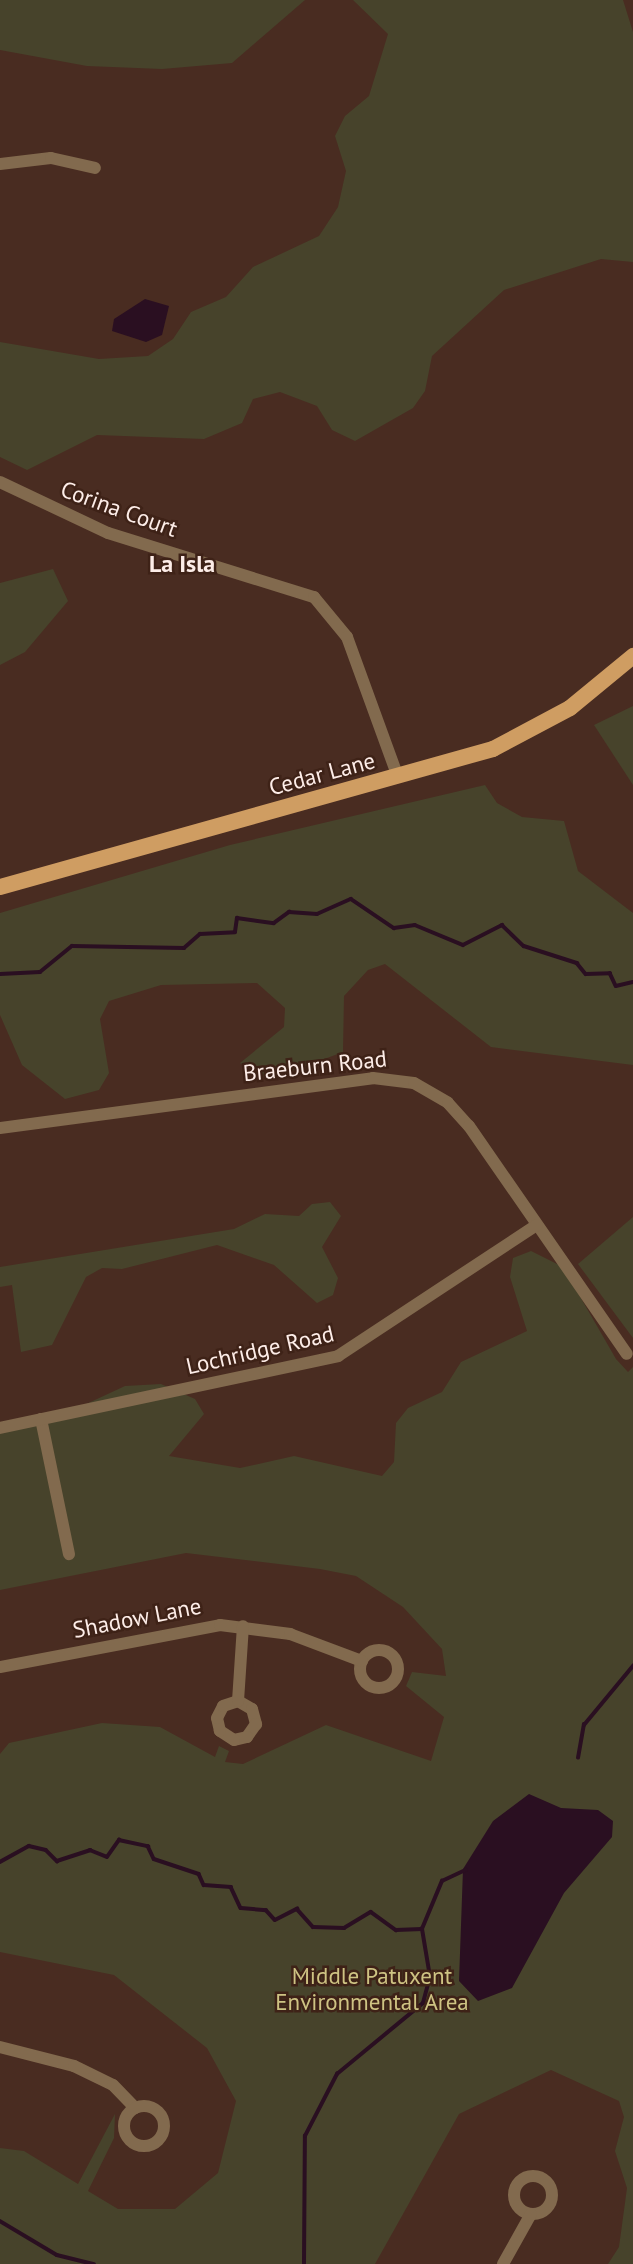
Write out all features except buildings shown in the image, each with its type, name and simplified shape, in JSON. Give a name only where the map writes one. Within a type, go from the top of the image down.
[{"type":"main road","name":"Cedar Lane","points":[[0,887],[398,777],[522,738],[570,708],[633,656]]},
{"type":"street","points":[[0,164],[51,158],[95,168]]},
{"type":"street","name":"Corina Court","points":[[0,482],[107,533],[281,581],[314,597],[347,637],[398,777]]},
{"type":"street","name":"Braeburn Road","points":[[0,1128],[400,1079],[428,1089],[457,1112],[627,1354]]},
{"type":"street","name":"Lochridge Road","points":[[0,1428],[338,1356],[537,1225]]},
{"type":"street","points":[[41,1419],[68,1554]]},
{"type":"street","points":[[238,1701],[243,1626]]},
{"type":"street","name":"Shadow Lane","points":[[0,1667],[180,1629],[243,1626],[290,1634],[362,1661]]},
{"type":"street","points":[[0,2047],[74,2066],[113,2085],[135,2108]]},
{"type":"street","points":[[503,2264],[531,2214]]},
{"type":"green space","points":[[0,0],[305,0],[232,63],[162,69],[87,66],[0,50]]},
{"type":"green space","points":[[353,0],[623,0],[633,32],[633,262],[601,259],[504,290],[432,356],[425,391],[413,408],[355,441],[332,430],[317,406],[280,392],[253,399],[242,423],[204,439],[97,435],[27,470],[0,457],[0,342],[99,359],[148,356],[173,339],[191,312],[226,297],[253,267],[319,236],[338,207],[346,171],[335,136],[345,116],[369,96],[388,34]]},
{"type":"green space","points":[[53,569],[68,601],[25,652],[0,665],[0,583]]},
{"type":"green space","points":[[633,706],[633,785],[594,725]]},
{"type":"green space","points":[[485,785],[497,803],[522,817],[564,821],[578,871],[633,913],[633,1065],[491,1047],[385,964],[368,970],[344,996],[343,1052],[274,1078],[255,1076],[240,1063],[284,1027],[285,1008],[257,983],[161,985],[109,1001],[100,1019],[109,1073],[99,1090],[65,1099],[22,1065],[0,1015],[0,913],[230,845]]},
{"type":"green space","points":[[330,1202],[341,1216],[322,1247],[338,1278],[333,1295],[317,1303],[274,1265],[217,1245],[122,1269],[102,1268],[86,1277],[52,1345],[21,1352],[12,1285],[0,1287],[0,1267],[234,1229],[265,1214],[299,1216],[312,1204]]},
{"type":"green space","points":[[633,1217],[633,1338],[578,1264]]},
{"type":"green space","name":"Middle Patuxent Environmental Area","points":[[531,1251],[563,1267],[616,1359],[628,1372],[633,1367],[633,2264],[608,2264],[619,2247],[627,2188],[615,2151],[624,2117],[619,2101],[551,2070],[459,2114],[375,2264],[0,2264],[0,2148],[24,2151],[78,2184],[115,2114],[114,2138],[88,2191],[118,2209],[175,2209],[218,2173],[236,2101],[207,2048],[114,1975],[0,1952],[0,1754],[9,1743],[102,1723],[160,1727],[215,1757],[219,1746],[229,1751],[225,1762],[243,1764],[326,1725],[431,1761],[444,1717],[406,1686],[412,1672],[446,1676],[442,1649],[403,1607],[356,1576],[320,1569],[186,1553],[0,1590],[0,1431],[41,1425],[125,1386],[161,1384],[195,1399],[204,1414],[169,1456],[240,1468],[294,1456],[382,1476],[394,1462],[396,1423],[408,1408],[442,1392],[461,1362],[527,1331],[510,1277],[513,1258]]},
{"type":"shaded area","points":[[145,299],[169,306],[162,335],[146,342],[112,331],[114,319]]},
{"type":"shaded area","points":[[529,1794],[561,1808],[598,1810],[613,1821],[612,1837],[564,1893],[512,1988],[478,2001],[459,1981],[463,1869],[493,1821]]},
{"type":"waterway","points":[[0,974],[40,972],[72,946],[184,948],[200,934],[235,932],[237,918],[274,923],[289,912],[317,914],[351,899],[394,928],[415,925],[463,945],[502,925],[524,946],[577,963],[586,974],[610,973],[616,986],[633,982]]},
{"type":"waterway","points":[[578,1758],[584,1725],[633,1666]]},
{"type":"waterway","points":[[0,1862],[29,1846],[46,1850],[57,1861],[90,1850],[107,1857],[119,1840],[148,1846],[154,1859],[199,1874],[204,1885],[231,1887],[241,1908],[266,1910],[275,1920],[297,1909],[313,1927],[344,1928],[371,1912],[396,1930],[422,1929]]},
{"type":"waterway","points":[[304,2264],[305,2136],[337,2074],[423,2003],[430,1977],[422,1929],[442,1881],[466,1870]]},
{"type":"waterway","points":[[0,2221],[57,2255],[94,2264]]},
{"type":"district","name":"La Isla","points":[[182,564]]}]
